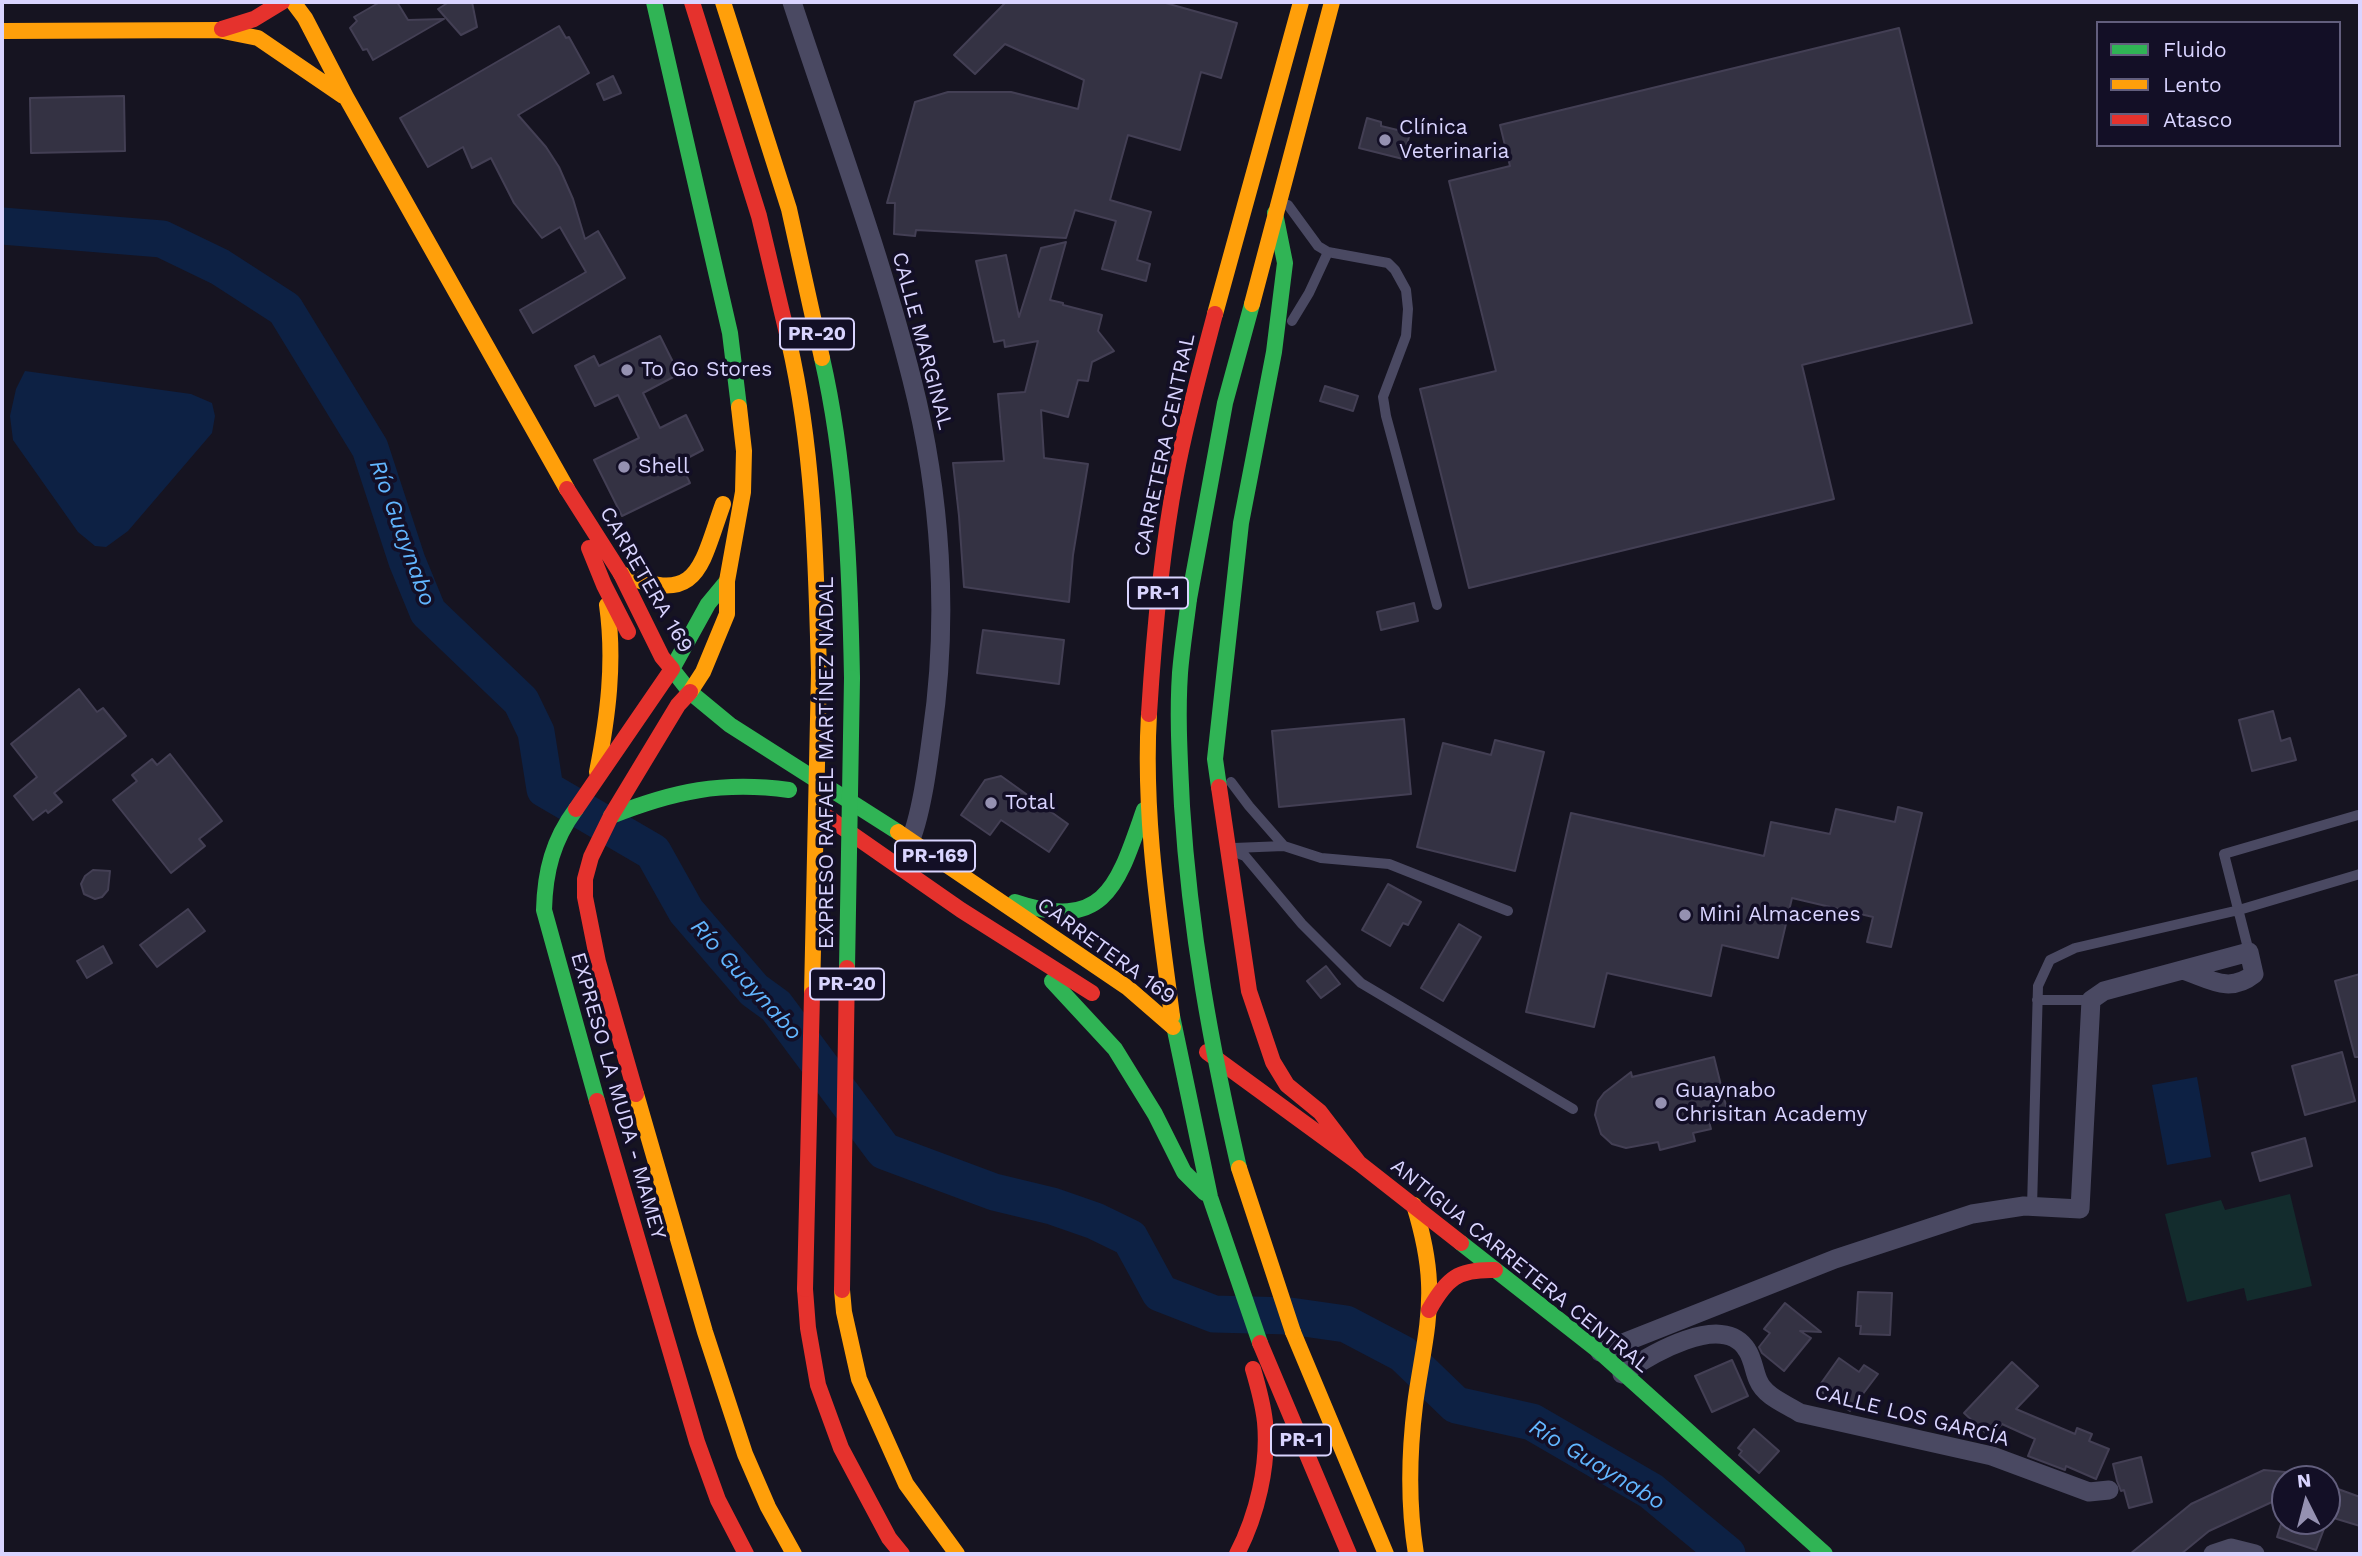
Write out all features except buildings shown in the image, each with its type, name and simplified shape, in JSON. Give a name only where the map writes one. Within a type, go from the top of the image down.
[{"type":"main road","points":[[218,30],[248,23],[282,2]]},
{"type":"main road","name":"CARRETERA 169","points":[[293,2],[305,18],[346,97],[561,479],[621,574],[662,657],[678,705],[691,718]]},
{"type":"main road","name":"EXPRESO LA MUDA - MAMEY","points":[[654,2],[730,333],[744,451],[743,492],[727,581],[727,614],[703,672],[678,705],[611,816],[591,857],[585,879],[585,897],[598,962],[701,1319],[745,1454],[768,1507],[794,1554]]},
{"type":"main road","name":"EXPRESO RAFAEL MARTÍNEZ NADAL","points":[[692,2],[759,216],[800,391],[814,508],[819,673],[806,1289],[808,1328],[818,1385],[841,1448],[889,1538],[902,1554]]},
{"type":"main road","name":"EXPRESO RAFAEL MARTÍNEZ NADAL","points":[[723,2],[789,209],[829,387],[845,512],[852,678],[842,1290],[844,1312],[859,1379],[906,1484],[930,1517],[963,1550]]},
{"type":"main road","name":"CARRETERA CENTRAL","points":[[1210,1197],[1173,1027],[1158,911],[1148,799],[1148,727],[1154,628],[1176,475],[1196,383],[1301,2]]},
{"type":"main road","name":"PR-1","points":[[1332,2],[1225,402],[1189,599],[1180,674],[1180,750],[1185,851],[1201,987],[1217,1072],[1243,1183],[1293,1332],[1386,1554]]},
{"type":"main road","points":[[2,31],[218,30],[258,38],[346,97]]},
{"type":"main road","points":[[1275,213],[1285,264],[1274,352],[1241,523],[1215,759],[1249,991],[1273,1062],[1287,1085],[1320,1112],[1359,1163]]},
{"type":"main road","points":[[621,574],[643,585],[663,589],[688,581],[704,557],[744,451]]},
{"type":"main road","name":"CARRETERA 169","points":[[561,479],[604,585],[643,655],[730,725],[994,896],[1128,988],[1173,1027]]},
{"type":"main road","name":"EXPRESO LA MUDA - MAMEY","points":[[727,581],[708,604],[668,676],[638,722],[596,777],[560,833],[548,864],[544,886],[544,911],[678,1381],[721,1508],[746,1554]]},
{"type":"main road","points":[[596,777],[612,684],[614,656],[604,585]]},
{"type":"main road","name":"CARRETERA 169","points":[[611,816],[656,797],[758,777],[789,790],[898,866],[1107,1002]]},
{"type":"main road","points":[[994,896],[1046,911],[1073,912],[1100,900],[1122,871],[1148,799]]},
{"type":"main road","points":[[1033,955],[1044,971],[1115,1049],[1155,1114],[1184,1172],[1210,1197]]},
{"type":"main road","points":[[1173,1027],[1215,1010],[1228,998],[1246,972]]},
{"type":"main road","name":"CARRETERA 169","points":[[1128,1012],[1173,1027]]},
{"type":"main road","name":"ANTIGUA CARRETERA CENTRAL","points":[[1173,1027],[1359,1163],[1600,1352],[1825,1554]]},
{"type":"main road","name":"PR-1","points":[[1210,1197],[1254,1326],[1349,1554]]},
{"type":"main road","points":[[1414,1205],[1429,1267],[1429,1310],[1415,1407],[1410,1480],[1416,1554]]},
{"type":"main road","points":[[1429,1310],[1443,1285],[1458,1275],[1474,1269],[1495,1270]]},
{"type":"main road","points":[[1237,1554],[1252,1518],[1264,1461],[1265,1425],[1252,1366],[1254,1326]]},
{"type":"street","name":"CALLE MARGINAL","points":[[792,2],[888,295],[913,382],[926,445],[936,517],[941,603],[938,692],[928,767],[911,840],[898,866]]},
{"type":"street","points":[[1600,1352],[1835,1259],[1972,1214],[2032,1207],[2080,1209],[2091,1000],[2104,992],[2183,970],[2249,952],[2254,974],[2235,985],[2222,984],[2183,970]]},
{"type":"street","name":"CALLE LOS GARCÍA","points":[[1622,1374],[1650,1355],[1687,1340],[1709,1334],[1724,1335],[1739,1340],[1747,1350],[1760,1384],[1772,1397],[1800,1413],[1992,1455],[2089,1492],[2109,1490]]},
{"type":"street","points":[[2213,1554],[2231,1548],[2255,1554]]},
{"type":"lane","points":[[1280,193],[1318,246],[1328,251],[1388,263],[1406,290],[1406,336],[1383,397],[1437,605]]},
{"type":"lane","points":[[1274,352],[1309,293],[1328,251]]},
{"type":"lane","points":[[1215,759],[1249,806],[1284,846],[1321,858],[1389,864],[1507,911]]},
{"type":"lane","points":[[2249,952],[2224,854],[2358,816]]},
{"type":"lane","points":[[1227,848],[1284,846]]},
{"type":"lane","points":[[1227,848],[1245,856],[1302,923],[1361,983],[1573,1109]]},
{"type":"lane","points":[[2032,1207],[2038,986],[2050,960],[2075,948],[2239,910],[2360,874]]},
{"type":"lane","points":[[2037,1000],[2091,1000]]},
{"type":"green space","points":[[2290,1194],[2312,1286],[2247,1301],[2244,1288],[2187,1302],[2165,1214],[2221,1200],[2225,1210]]},
{"type":"water","points":[[25,371],[191,394],[212,403],[215,416],[212,433],[128,531],[106,547],[95,546],[78,532],[13,440],[10,416],[16,389]]},
{"type":"water","points":[[2197,1077],[2211,1157],[2167,1165],[2152,1085]]},
{"type":"waterway","name":"Río Guaynabo","points":[[2,226],[162,239],[220,267],[285,309],[370,448],[407,561],[428,612],[521,701],[536,732],[545,789],[653,852],[686,911],[754,990],[776,1006],[884,1151],[994,1192],[1052,1206],[1095,1221],[1130,1238],[1160,1293],[1214,1314],[1290,1316],[1346,1324],[1403,1354],[1456,1405],[1532,1422],[1651,1491],[1727,1554]]},
{"type":"traffic: fast","points":[[654,2],[730,333],[739,407]]},
{"type":"traffic: fast","points":[[1219,787],[1215,759],[1241,523],[1274,352],[1285,263],[1275,213]]},
{"type":"traffic: fast","points":[[1189,599],[1225,403],[1252,304]]},
{"type":"traffic: fast","points":[[822,358],[842,477],[852,678]]},
{"type":"traffic: fast","points":[[727,581],[708,604],[672,669],[690,692],[730,725],[898,832]]},
{"type":"traffic: fast","points":[[1189,599],[1179,706],[1180,773],[1190,898],[1219,1078],[1239,1168]]},
{"type":"traffic: fast","points":[[847,968],[852,678]]},
{"type":"traffic: fast","points":[[611,816],[656,800],[698,790],[742,787],[789,790]]},
{"type":"traffic: fast","points":[[576,809],[561,832],[552,856],[546,882],[544,910],[597,1101]]},
{"type":"traffic: fast","points":[[1015,902],[1046,910],[1070,911],[1089,906],[1104,895],[1116,880],[1144,810]]},
{"type":"traffic: fast","points":[[1052,981],[1115,1049],[1155,1114],[1184,1172],[1205,1193]]},
{"type":"traffic: fast","points":[[1172,1016],[1210,1197],[1260,1343]]},
{"type":"traffic: fast","points":[[1461,1243],[1600,1352],[1825,1554]]},
{"type":"traffic: slow","points":[[293,2],[305,18],[346,97],[567,489]]},
{"type":"traffic: slow","points":[[723,2],[789,209],[822,358]]},
{"type":"traffic: slow","points":[[1215,314],[1301,2]]},
{"type":"traffic: slow","points":[[1252,304],[1332,2]]},
{"type":"traffic: slow","points":[[2,31],[218,30],[258,38],[343,96]]},
{"type":"traffic: slow","points":[[789,342],[809,465],[819,673]]},
{"type":"traffic: slow","points":[[690,692],[703,672],[727,614],[727,581],[743,492],[744,451],[739,407]]},
{"type":"traffic: slow","points":[[621,574],[647,583],[667,586],[681,583],[693,575],[701,563],[723,504]]},
{"type":"traffic: slow","points":[[597,772],[609,689],[607,605]]},
{"type":"traffic: slow","points":[[812,994],[819,673]]},
{"type":"traffic: slow","points":[[1149,714],[1150,828],[1172,1016]]},
{"type":"traffic: slow","points":[[898,832],[1128,988],[1173,1027]]},
{"type":"traffic: slow","points":[[636,1094],[705,1332],[745,1454],[768,1507],[794,1554]]},
{"type":"traffic: slow","points":[[1239,1168],[1293,1332]]},
{"type":"traffic: slow","points":[[1414,1205],[1426,1254],[1429,1299],[1411,1442],[1410,1480],[1416,1554]]},
{"type":"traffic: slow","points":[[842,1290],[844,1312],[859,1379],[906,1484],[957,1554]]},
{"type":"traffic: slow","points":[[1293,1332],[1386,1554]]},
{"type":"traffic: jam","points":[[222,29],[254,19],[282,2]]},
{"type":"traffic: jam","points":[[692,2],[759,216],[789,342]]},
{"type":"traffic: jam","points":[[1149,714],[1166,534],[1184,435],[1215,314]]},
{"type":"traffic: jam","points":[[567,489],[621,574],[662,657],[672,669],[576,809]]},
{"type":"traffic: jam","points":[[589,548],[628,632]]},
{"type":"traffic: jam","points":[[636,1094],[598,962],[585,897],[585,879],[591,857],[611,816],[678,705],[690,692]]},
{"type":"traffic: jam","points":[[1219,787],[1249,991],[1273,1062],[1287,1085],[1320,1112],[1359,1163]]},
{"type":"traffic: jam","points":[[826,816],[961,910],[1092,993]]},
{"type":"traffic: jam","points":[[842,1290],[847,968]]},
{"type":"traffic: jam","points":[[805,1289],[812,994]]},
{"type":"traffic: jam","points":[[1207,1052],[1359,1163],[1461,1243]]},
{"type":"traffic: jam","points":[[597,1101],[697,1442],[718,1500],[746,1554]]},
{"type":"traffic: jam","points":[[1429,1310],[1442,1290],[1455,1278],[1472,1271],[1495,1270]]},
{"type":"traffic: jam","points":[[805,1289],[808,1328],[818,1385],[841,1448],[889,1538],[902,1554]]},
{"type":"traffic: jam","points":[[1260,1343],[1349,1554]]},
{"type":"traffic: jam","points":[[1237,1554],[1256,1507],[1265,1456],[1264,1415],[1253,1369]]},
{"type":"place","name":"Clínica Veterinaria","points":[[1385,140]]},
{"type":"place","name":"To Go Stores","points":[[627,370]]},
{"type":"place","name":"Shell","points":[[624,467]]},
{"type":"place","name":"Total","points":[[991,803]]},
{"type":"place","name":"Mini Almacenes","points":[[1685,915]]},
{"type":"place","name":"Guaynabo Chrisitan Academy","points":[[1661,1103]]}]
